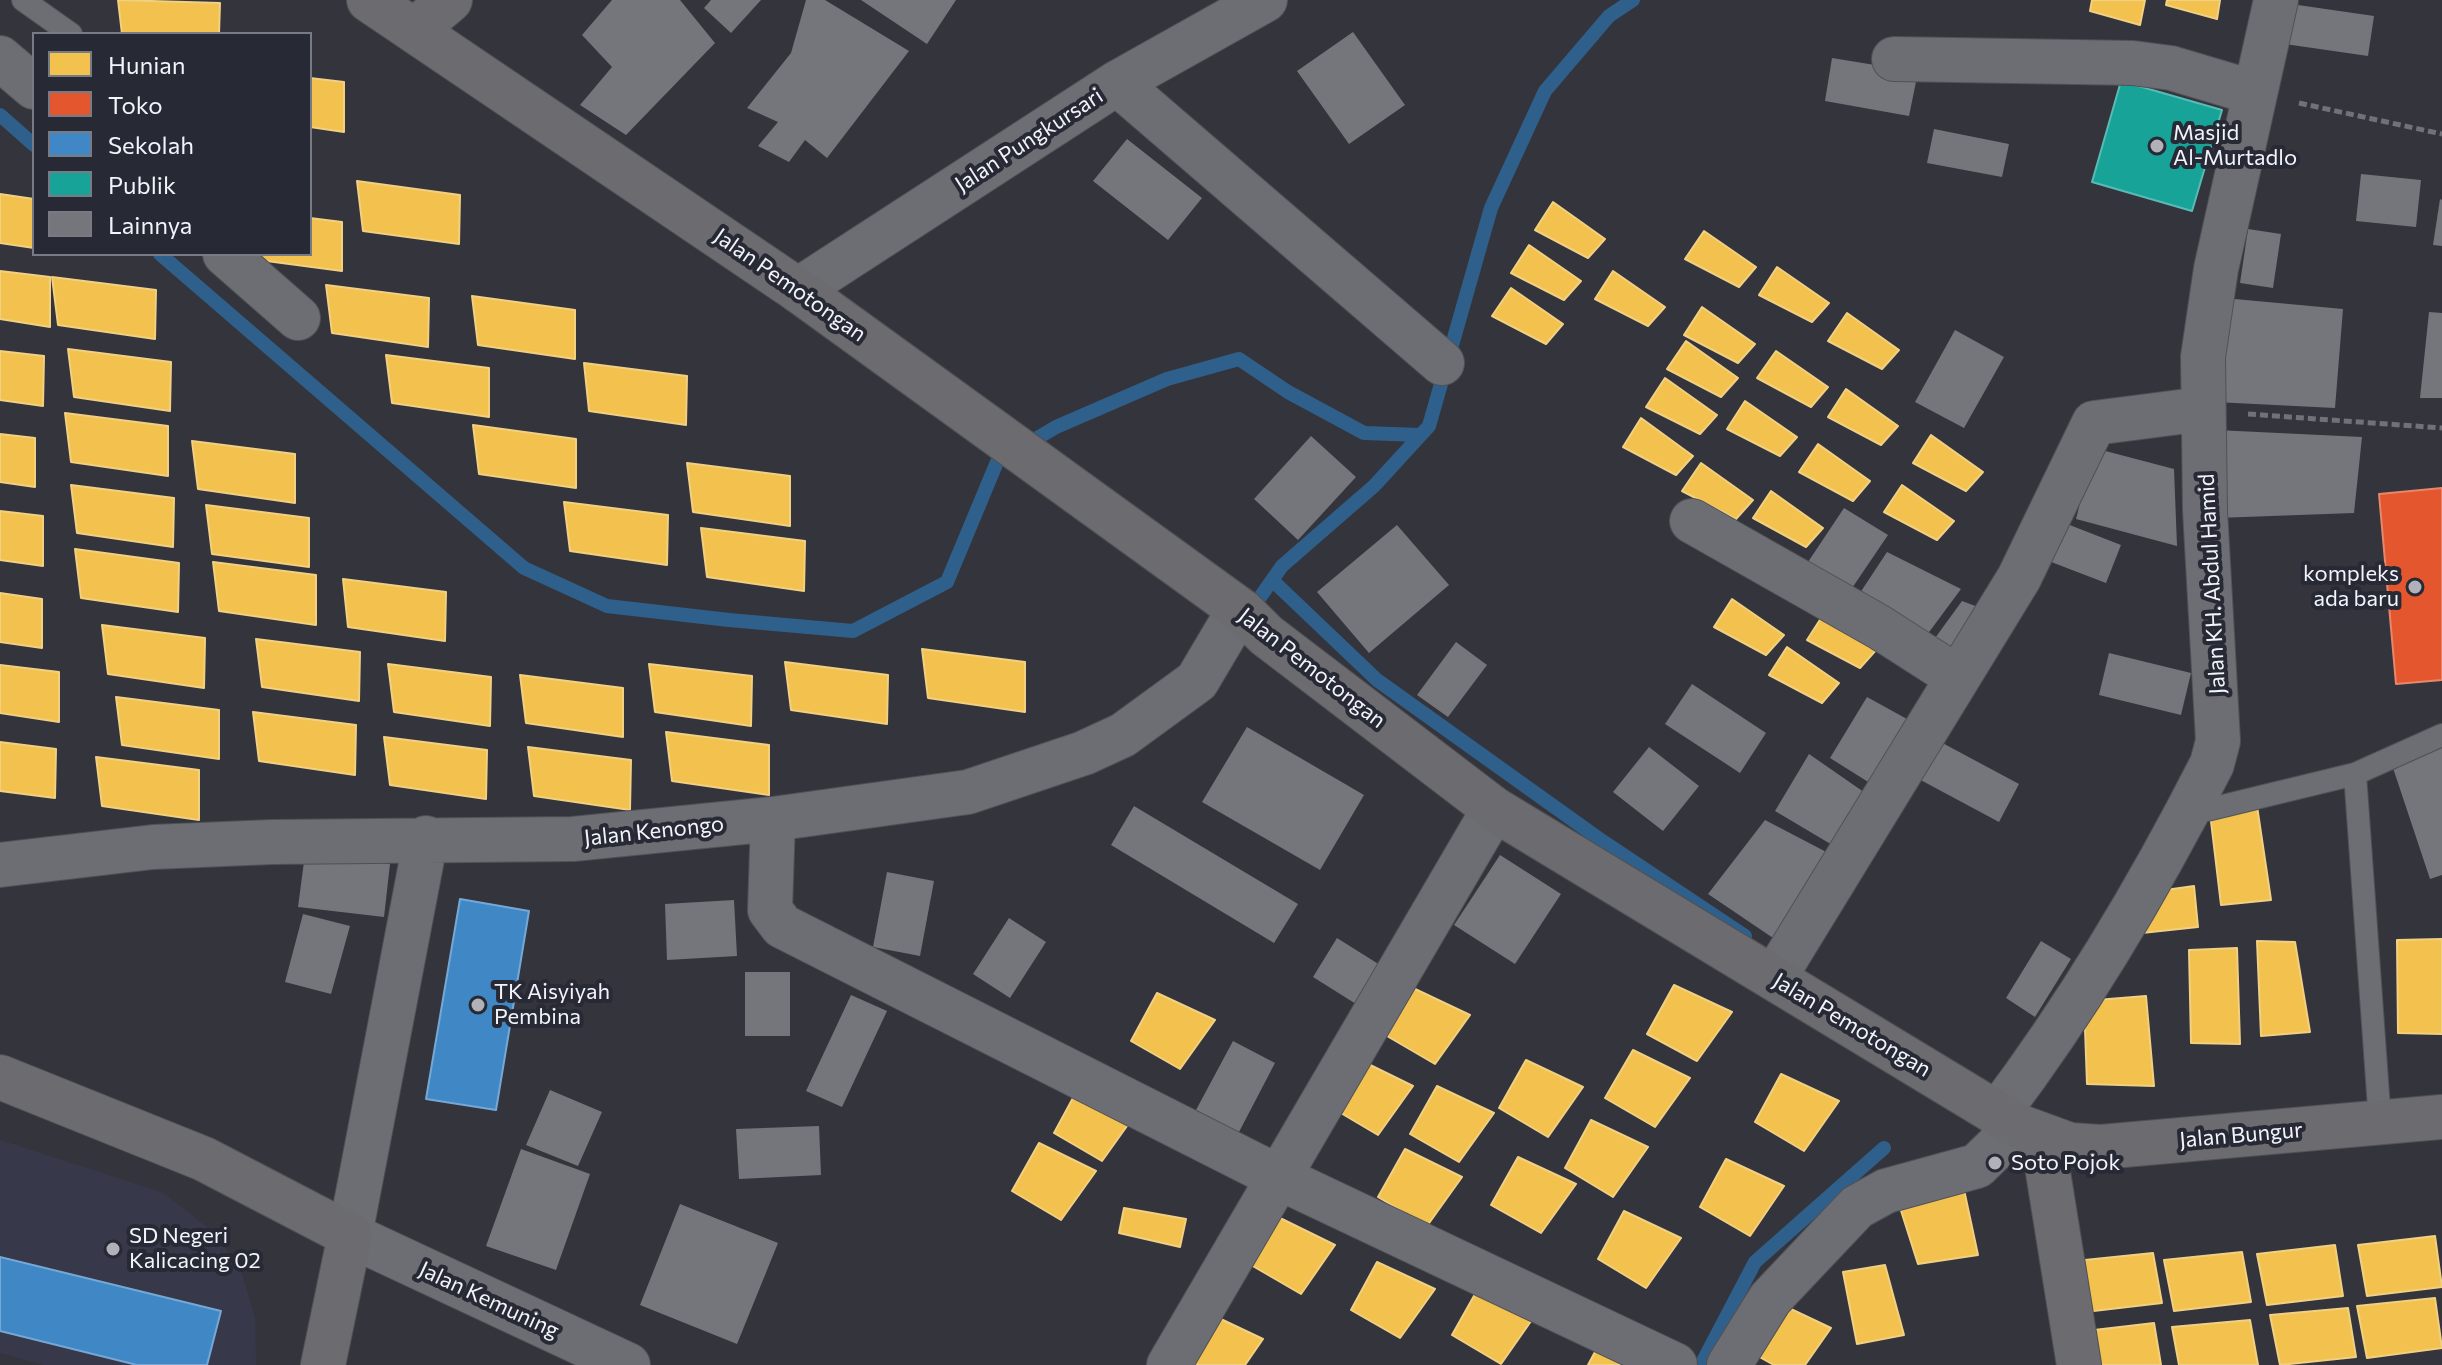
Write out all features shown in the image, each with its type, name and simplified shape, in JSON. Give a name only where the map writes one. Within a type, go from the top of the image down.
[{"type":"street","name":"Jalan Pemotongan","points":[[369,0],[798,290],[990,427],[1249,619],[1494,809],[2019,1125]]},
{"type":"street","points":[[416,29],[450,0]]},
{"type":"street","name":"Jalan Pungkursari","points":[[798,290],[1117,83],[1265,0]]},
{"type":"street","name":"Jalan KH. Abdul Hamid","points":[[1729,1365],[1770,1299],[1857,1207],[1886,1191],[1977,1166],[2019,1125],[2034,1065],[2138,905],[2212,764],[2220,720],[2205,510],[2203,357],[2216,269],[2276,0]]},
{"type":"street","points":[[0,58],[32,85]]},
{"type":"street","points":[[1894,59],[2133,63],[2171,68],[2255,93]]},
{"type":"street","points":[[1117,83],[1442,363]]},
{"type":"street","points":[[227,256],[298,318]]},
{"type":"street","points":[[1774,978],[2019,578],[2094,423],[2203,409]]},
{"type":"street","points":[[1692,521],[1957,677]]},
{"type":"street","name":"Jalan Kenongo","points":[[0,865],[153,847],[425,848],[773,826],[968,792],[1123,735],[1197,681],[1249,619]]},
{"type":"street","points":[[1169,1365],[1494,809]]},
{"type":"street","points":[[773,826],[770,910],[782,926],[1280,1178],[1675,1365]]},
{"type":"street","points":[[323,1365],[425,848]]},
{"type":"street","points":[[0,1077],[204,1159],[350,1235]]},
{"type":"street","name":"Jalan Bungur","points":[[2019,1125],[2070,1145],[2101,1147],[2442,1117]]},
{"type":"street","points":[[2019,1125],[2079,1365]]},
{"type":"street","name":"Jalan Kemuning","points":[[350,1235],[628,1365]]},
{"type":"lane","points":[[23,0],[68,32]]},
{"type":"lane","points":[[2186,815],[2355,774],[2442,735]]},
{"type":"lane","points":[[2355,774],[2380,1122]]},
{"type":"path","points":[[2255,93],[2442,134]]},
{"type":"path","points":[[2203,409],[2298,420],[2442,428]]},
{"type":"shaded area","name":"SD Negeri Kalicacing 02","points":[[0,1140],[164,1193],[212,1231],[240,1267],[255,1317],[256,1365],[45,1365],[0,1353]]},
{"type":"building: Hunian","points":[[118,0],[220,3],[219,32],[122,32]]},
{"type":"building: Hunian","points":[[2092,0],[2145,0],[2140,25],[2090,11]]},
{"type":"building: Hunian","points":[[2167,0],[2220,0],[2217,19],[2166,5]]},
{"type":"building: Hunian","points":[[312,78],[344,82],[344,132],[312,127]]},
{"type":"building: Hunian","points":[[357,181],[460,195],[459,244],[363,231]]},
{"type":"building: Hunian","points":[[0,194],[32,199],[32,248],[0,243]]},
{"type":"building: Hunian","points":[[1553,202],[1605,239],[1588,258],[1535,230]]},
{"type":"building: Hunian","points":[[312,218],[342,222],[342,271],[244,258],[312,256]]},
{"type":"building: Hunian","points":[[1704,231],[1756,267],[1739,287],[1685,259]]},
{"type":"building: Hunian","points":[[1529,245],[1581,281],[1564,300],[1511,273]]},
{"type":"building: Hunian","points":[[1777,267],[1829,303],[1812,322],[1759,295]]},
{"type":"building: Hunian","points":[[0,271],[50,277],[50,327],[0,319]]},
{"type":"building: Hunian","points":[[1613,271],[1665,307],[1648,326],[1595,299]]},
{"type":"building: Hunian","points":[[52,277],[156,290],[155,339],[58,325]]},
{"type":"building: Hunian","points":[[326,285],[429,298],[428,347],[332,333]]},
{"type":"building: Hunian","points":[[1511,288],[1563,324],[1546,344],[1492,316]]},
{"type":"building: Hunian","points":[[472,296],[575,310],[575,359],[478,345]]},
{"type":"building: Hunian","points":[[1702,307],[1755,344],[1738,363],[1684,335]]},
{"type":"building: Hunian","points":[[1847,313],[1899,350],[1882,369],[1828,341]]},
{"type":"building: Hunian","points":[[1686,341],[1738,378],[1721,397],[1667,369]]},
{"type":"building: Hunian","points":[[68,349],[171,362],[170,411],[74,397]]},
{"type":"building: Hunian","points":[[0,351],[44,356],[43,406],[0,400]]},
{"type":"building: Hunian","points":[[1776,351],[1828,387],[1811,407],[1757,378]]},
{"type":"building: Hunian","points":[[386,355],[489,368],[489,417],[392,403]]},
{"type":"building: Hunian","points":[[584,363],[687,376],[686,425],[589,411]]},
{"type":"building: Hunian","points":[[1665,378],[1717,415],[1700,434],[1646,407]]},
{"type":"building: Hunian","points":[[1846,389],[1898,426],[1881,445],[1828,417]]},
{"type":"building: Hunian","points":[[1745,401],[1797,437],[1780,456],[1727,429]]},
{"type":"building: Hunian","points":[[65,413],[168,426],[168,476],[71,462]]},
{"type":"building: Hunian","points":[[1641,418],[1693,456],[1676,475],[1623,447]]},
{"type":"building: Hunian","points":[[473,425],[576,439],[576,488],[479,474]]},
{"type":"building: Hunian","points":[[0,434],[35,438],[35,487],[0,482]]},
{"type":"building: Hunian","points":[[1931,435],[1983,472],[1966,491],[1913,463]]},
{"type":"building: Hunian","points":[[192,441],[295,454],[295,503],[198,489]]},
{"type":"building: Hunian","points":[[1818,444],[1870,481],[1853,501],[1799,472]]},
{"type":"building: Hunian","points":[[687,463],[790,476],[790,526],[693,512]]},
{"type":"building: Hunian","points":[[1701,463],[1753,500],[1736,519],[1682,491]]},
{"type":"building: Hunian","points":[[71,485],[174,498],[173,547],[77,533]]},
{"type":"building: Hunian","points":[[1902,485],[1954,521],[1937,540],[1884,512]]},
{"type":"building: Hunian","points":[[1771,491],[1823,528],[1806,547],[1753,518]]},
{"type":"building: Hunian","points":[[564,502],[668,515],[667,565],[570,551]]},
{"type":"building: Hunian","points":[[206,505],[309,518],[309,567],[212,554]]},
{"type":"building: Hunian","points":[[0,511],[43,516],[43,566],[0,560]]},
{"type":"building: Hunian","points":[[701,528],[805,541],[804,591],[707,577]]},
{"type":"building: Hunian","points":[[75,549],[179,563],[178,612],[81,598]]},
{"type":"building: Hunian","points":[[213,562],[316,575],[316,625],[219,611]]},
{"type":"building: Hunian","points":[[343,579],[446,592],[445,641],[348,627]]},
{"type":"building: Hunian","points":[[0,593],[42,599],[42,648],[0,642]]},
{"type":"building: Hunian","points":[[1732,599],[1784,635],[1766,655],[1714,627]]},
{"type":"building: Hunian","points":[[1825,612],[1877,649],[1860,668],[1807,640]]},
{"type":"building: Hunian","points":[[102,625],[205,638],[204,688],[108,674]]},
{"type":"building: Hunian","points":[[256,639],[360,652],[359,701],[262,687]]},
{"type":"building: Hunian","points":[[1787,647],[1839,683],[1822,703],[1769,675]]},
{"type":"building: Hunian","points":[[922,649],[1025,662],[1025,712],[928,698]]},
{"type":"building: Hunian","points":[[785,662],[888,675],[887,724],[791,710]]},
{"type":"building: Hunian","points":[[388,664],[491,677],[490,726],[394,712]]},
{"type":"building: Hunian","points":[[649,664],[752,676],[751,726],[655,712]]},
{"type":"building: Hunian","points":[[0,665],[59,672],[59,722],[0,713]]},
{"type":"building: Hunian","points":[[520,675],[623,688],[623,737],[526,723]]},
{"type":"building: Hunian","points":[[116,697],[219,710],[219,759],[122,745]]},
{"type":"building: Hunian","points":[[253,712],[356,725],[355,775],[259,761]]},
{"type":"building: Hunian","points":[[666,732],[769,745],[769,795],[672,781]]},
{"type":"building: Hunian","points":[[384,737],[487,750],[486,799],[390,785]]},
{"type":"building: Hunian","points":[[0,742],[56,749],[55,798],[0,791]]},
{"type":"building: Hunian","points":[[528,747],[631,760],[630,810],[534,796]]},
{"type":"building: Hunian","points":[[96,757],[199,770],[199,820],[102,806]]},
{"type":"building: Hunian","points":[[2257,806],[2271,900],[2221,905],[2210,813]]},
{"type":"building: Hunian","points":[[2194,886],[2198,927],[2142,933],[2151,892]]},
{"type":"building: Hunian","points":[[2442,939],[2442,1034],[2398,1033],[2397,940]]},
{"type":"building: Hunian","points":[[2257,941],[2295,942],[2310,1032],[2261,1036]]},
{"type":"building: Hunian","points":[[2237,948],[2240,1044],[2191,1043],[2189,950]]},
{"type":"building: Hunian","points":[[1674,985],[1732,1012],[1697,1061],[1647,1034]]},
{"type":"building: Hunian","points":[[1413,988],[1470,1015],[1435,1064],[1387,1036]]},
{"type":"building: Hunian","points":[[1157,993],[1215,1020],[1180,1069],[1131,1041]]},
{"type":"building: Hunian","points":[[2146,996],[2154,1086],[2087,1084],[2084,1001]]},
{"type":"building: Hunian","points":[[1633,1050],[1690,1078],[1655,1127],[1605,1098]]},
{"type":"building: Hunian","points":[[1356,1058],[1413,1086],[1378,1135],[1329,1106]]},
{"type":"building: Hunian","points":[[1526,1060],[1583,1087],[1548,1137],[1499,1108]]},
{"type":"building: Hunian","points":[[1781,1074],[1839,1101],[1804,1151],[1755,1122]]},
{"type":"building: Hunian","points":[[1080,1085],[1137,1112],[1102,1161],[1054,1133]]},
{"type":"building: Hunian","points":[[1437,1086],[1494,1113],[1459,1162],[1410,1134]]},
{"type":"building: Hunian","points":[[1591,1120],[1648,1147],[1613,1197],[1565,1168]]},
{"type":"building: Hunian","points":[[1039,1143],[1096,1171],[1061,1220],[1012,1191]]},
{"type":"building: Hunian","points":[[1405,1149],[1462,1177],[1427,1226],[1378,1197]]},
{"type":"building: Hunian","points":[[1518,1157],[1576,1184],[1541,1233],[1491,1205]]},
{"type":"building: Hunian","points":[[1726,1159],[1784,1186],[1750,1236],[1700,1207]]},
{"type":"building: Hunian","points":[[1963,1185],[1978,1255],[1918,1264],[1897,1198]]},
{"type":"building: Hunian","points":[[1124,1208],[1186,1219],[1180,1247],[1119,1233]]},
{"type":"building: Hunian","points":[[1624,1211],[1681,1238],[1646,1288],[1598,1259]]},
{"type":"building: Hunian","points":[[1278,1217],[1335,1245],[1301,1294],[1251,1265]]},
{"type":"building: Hunian","points":[[2435,1236],[2442,1287],[2367,1296],[2358,1245]]},
{"type":"building: Hunian","points":[[2335,1245],[2343,1296],[2267,1305],[2257,1254]]},
{"type":"building: Hunian","points":[[2242,1252],[2251,1302],[2174,1311],[2164,1260]]},
{"type":"building: Hunian","points":[[2153,1253],[2162,1303],[2085,1312],[2075,1261]]},
{"type":"building: Hunian","points":[[1377,1262],[1435,1289],[1400,1338],[1351,1310]]},
{"type":"building: Hunian","points":[[1885,1265],[1904,1335],[1857,1344],[1843,1272]]},
{"type":"building: Hunian","points":[[1479,1287],[1536,1314],[1501,1364],[1452,1335]]},
{"type":"building: Hunian","points":[[2435,1298],[2442,1348],[2367,1358],[2357,1306]]},
{"type":"building: Hunian","points":[[1774,1301],[1831,1328],[1805,1365],[1774,1365],[1747,1350]]},
{"type":"building: Hunian","points":[[2348,1308],[2356,1357],[2280,1365],[2270,1315]]},
{"type":"building: Hunian","points":[[1206,1312],[1263,1339],[1245,1365],[1189,1365]]},
{"type":"building: Hunian","points":[[2250,1320],[2258,1365],[2179,1365],[2172,1327]]},
{"type":"building: Hunian","points":[[2154,1323],[2161,1365],[2083,1365],[2077,1332]]},
{"type":"building: Hunian","points":[[1603,1337],[1660,1365],[1588,1365]]},
{"type":"building: Toko","name":"kompleks ada baru","points":[[2442,488],[2442,680],[2396,684],[2379,494]]},
{"type":"building: Sekolah","name":"TK Aisyiyah Pembina","points":[[460,899],[529,911],[496,1110],[426,1099]]},
{"type":"building: Sekolah","points":[[0,1257],[221,1311],[207,1365],[137,1365],[0,1331]]},
{"type":"building: Publik","name":"Masjid Al-Murtadlo","points":[[2121,81],[2222,110],[2192,211],[2092,182]]},
{"type":"building: Lainnya","points":[[612,0],[680,0],[715,43],[626,135],[580,105],[612,67],[582,35]]},
{"type":"building: Lainnya","points":[[711,0],[761,0],[731,33],[704,8]]},
{"type":"building: Lainnya","points":[[806,0],[825,0],[909,51],[827,158],[805,140],[789,162],[758,146],[778,122],[747,108],[791,53]]},
{"type":"building: Lainnya","points":[[861,0],[956,0],[927,44]]},
{"type":"building: Lainnya","points":[[2291,4],[2374,16],[2368,56],[2285,44]]},
{"type":"building: Lainnya","points":[[1353,32],[1405,105],[1349,144],[1297,71]]},
{"type":"building: Lainnya","points":[[1832,58],[1918,72],[1909,116],[1825,101]]},
{"type":"building: Lainnya","points":[[1934,129],[2009,144],[2002,177],[1927,163]]},
{"type":"building: Lainnya","points":[[1127,139],[1202,198],[1168,240],[1093,181]]},
{"type":"building: Lainnya","points":[[2361,174],[2421,180],[2416,227],[2356,221]]},
{"type":"building: Lainnya","points":[[2442,200],[2442,246],[2433,245]]},
{"type":"building: Lainnya","points":[[2248,229],[2281,234],[2273,288],[2240,283]]},
{"type":"building: Lainnya","points":[[2224,298],[2343,309],[2335,408],[2215,402]]},
{"type":"building: Lainnya","points":[[2429,312],[2442,313],[2442,398],[2420,398]]},
{"type":"building: Lainnya","points":[[1955,330],[2004,357],[1964,428],[1915,402]]},
{"type":"building: Lainnya","points":[[2216,430],[2362,437],[2354,513],[2216,518]]},
{"type":"building: Lainnya","points":[[1311,436],[1356,477],[1298,540],[1254,499]]},
{"type":"building: Lainnya","points":[[2094,448],[2174,469],[2177,546],[2076,519]]},
{"type":"building: Lainnya","points":[[1844,508],[1888,535],[1846,597],[1802,571]]},
{"type":"building: Lainnya","points":[[2062,522],[2121,545],[2106,583],[2046,560]]},
{"type":"building: Lainnya","points":[[1397,525],[1449,585],[1369,653],[1317,592]]},
{"type":"building: Lainnya","points":[[1887,552],[1961,589],[1921,643],[1854,602]]},
{"type":"building: Lainnya","points":[[1962,601],[1989,611],[1957,665],[1930,645]]},
{"type":"building: Lainnya","points":[[1456,642],[1487,665],[1448,717],[1417,695]]},
{"type":"building: Lainnya","points":[[2109,653],[2191,673],[2181,715],[2099,695]]},
{"type":"building: Lainnya","points":[[1692,684],[1766,733],[1740,773],[1665,724]]},
{"type":"building: Lainnya","points":[[1867,697],[1916,724],[1873,785],[1830,758]]},
{"type":"building: Lainnya","points":[[1247,727],[1364,795],[1320,870],[1202,802]]},
{"type":"building: Lainnya","points":[[1935,739],[2019,784],[1999,822],[1915,777]]},
{"type":"building: Lainnya","points":[[2442,744],[2442,875],[2430,879],[2393,768]]},
{"type":"building: Lainnya","points":[[1649,747],[1699,786],[1663,831],[1613,792]]},
{"type":"building: Lainnya","points":[[1809,754],[1871,797],[1839,849],[1775,811]]},
{"type":"building: Lainnya","points":[[1134,806],[1298,904],[1274,943],[1111,845]]},
{"type":"building: Lainnya","points":[[1765,820],[1834,856],[1779,942],[1708,894]]},
{"type":"building: Lainnya","points":[[305,854],[390,864],[384,917],[298,907]]},
{"type":"building: Lainnya","points":[[1500,855],[1561,894],[1515,964],[1454,925]]},
{"type":"building: Lainnya","points":[[887,872],[934,881],[920,956],[873,947]]},
{"type":"building: Lainnya","points":[[734,900],[737,956],[667,960],[665,904]]},
{"type":"building: Lainnya","points":[[303,914],[350,926],[331,994],[285,982]]},
{"type":"building: Lainnya","points":[[1009,918],[1046,942],[1010,998],[973,974]]},
{"type":"building: Lainnya","points":[[1337,938],[1380,965],[1356,1004],[1313,977]]},
{"type":"building: Lainnya","points":[[2041,941],[2071,959],[2035,1017],[2006,998]]},
{"type":"building: Lainnya","points":[[745,972],[790,972],[790,1036],[745,1036]]},
{"type":"building: Lainnya","points":[[851,995],[887,1011],[842,1107],[806,1091]]},
{"type":"building: Lainnya","points":[[1233,1041],[1275,1063],[1239,1132],[1196,1110]]},
{"type":"building: Lainnya","points":[[550,1090],[602,1112],[578,1166],[526,1145]]},
{"type":"building: Lainnya","points":[[819,1126],[821,1175],[739,1179],[736,1129]]},
{"type":"building: Lainnya","points":[[521,1149],[590,1174],[556,1270],[486,1246]]},
{"type":"building: Lainnya","points":[[680,1204],[778,1243],[737,1344],[640,1305]]},
{"type":"waterway","points":[[1249,613],[1282,566],[1374,486],[1429,426],[1491,208],[1545,91],[1609,16],[1633,0]]},
{"type":"waterway","points":[[0,115],[32,143]]},
{"type":"waterway","points":[[162,256],[524,568],[607,606],[853,631],[947,582],[997,462],[1056,427],[1167,379],[1239,359],[1288,392],[1364,433],[1420,435]]},
{"type":"waterway","points":[[1272,580],[1377,680],[1598,838],[1745,936]]},
{"type":"waterway","points":[[1701,1365],[1755,1262],[1884,1148]]},
{"type":"place","name":"Masjid Al-Murtadlo","points":[[2157,146]]},
{"type":"place","name":"kompleks ada baru","points":[[2415,587]]},
{"type":"place","name":"TK Aisyiyah Pembina","points":[[478,1005]]},
{"type":"place","name":"Soto Pojok","points":[[1995,1163]]},
{"type":"place","name":"SD Negeri Kalicacing 02","points":[[113,1249]]}]
